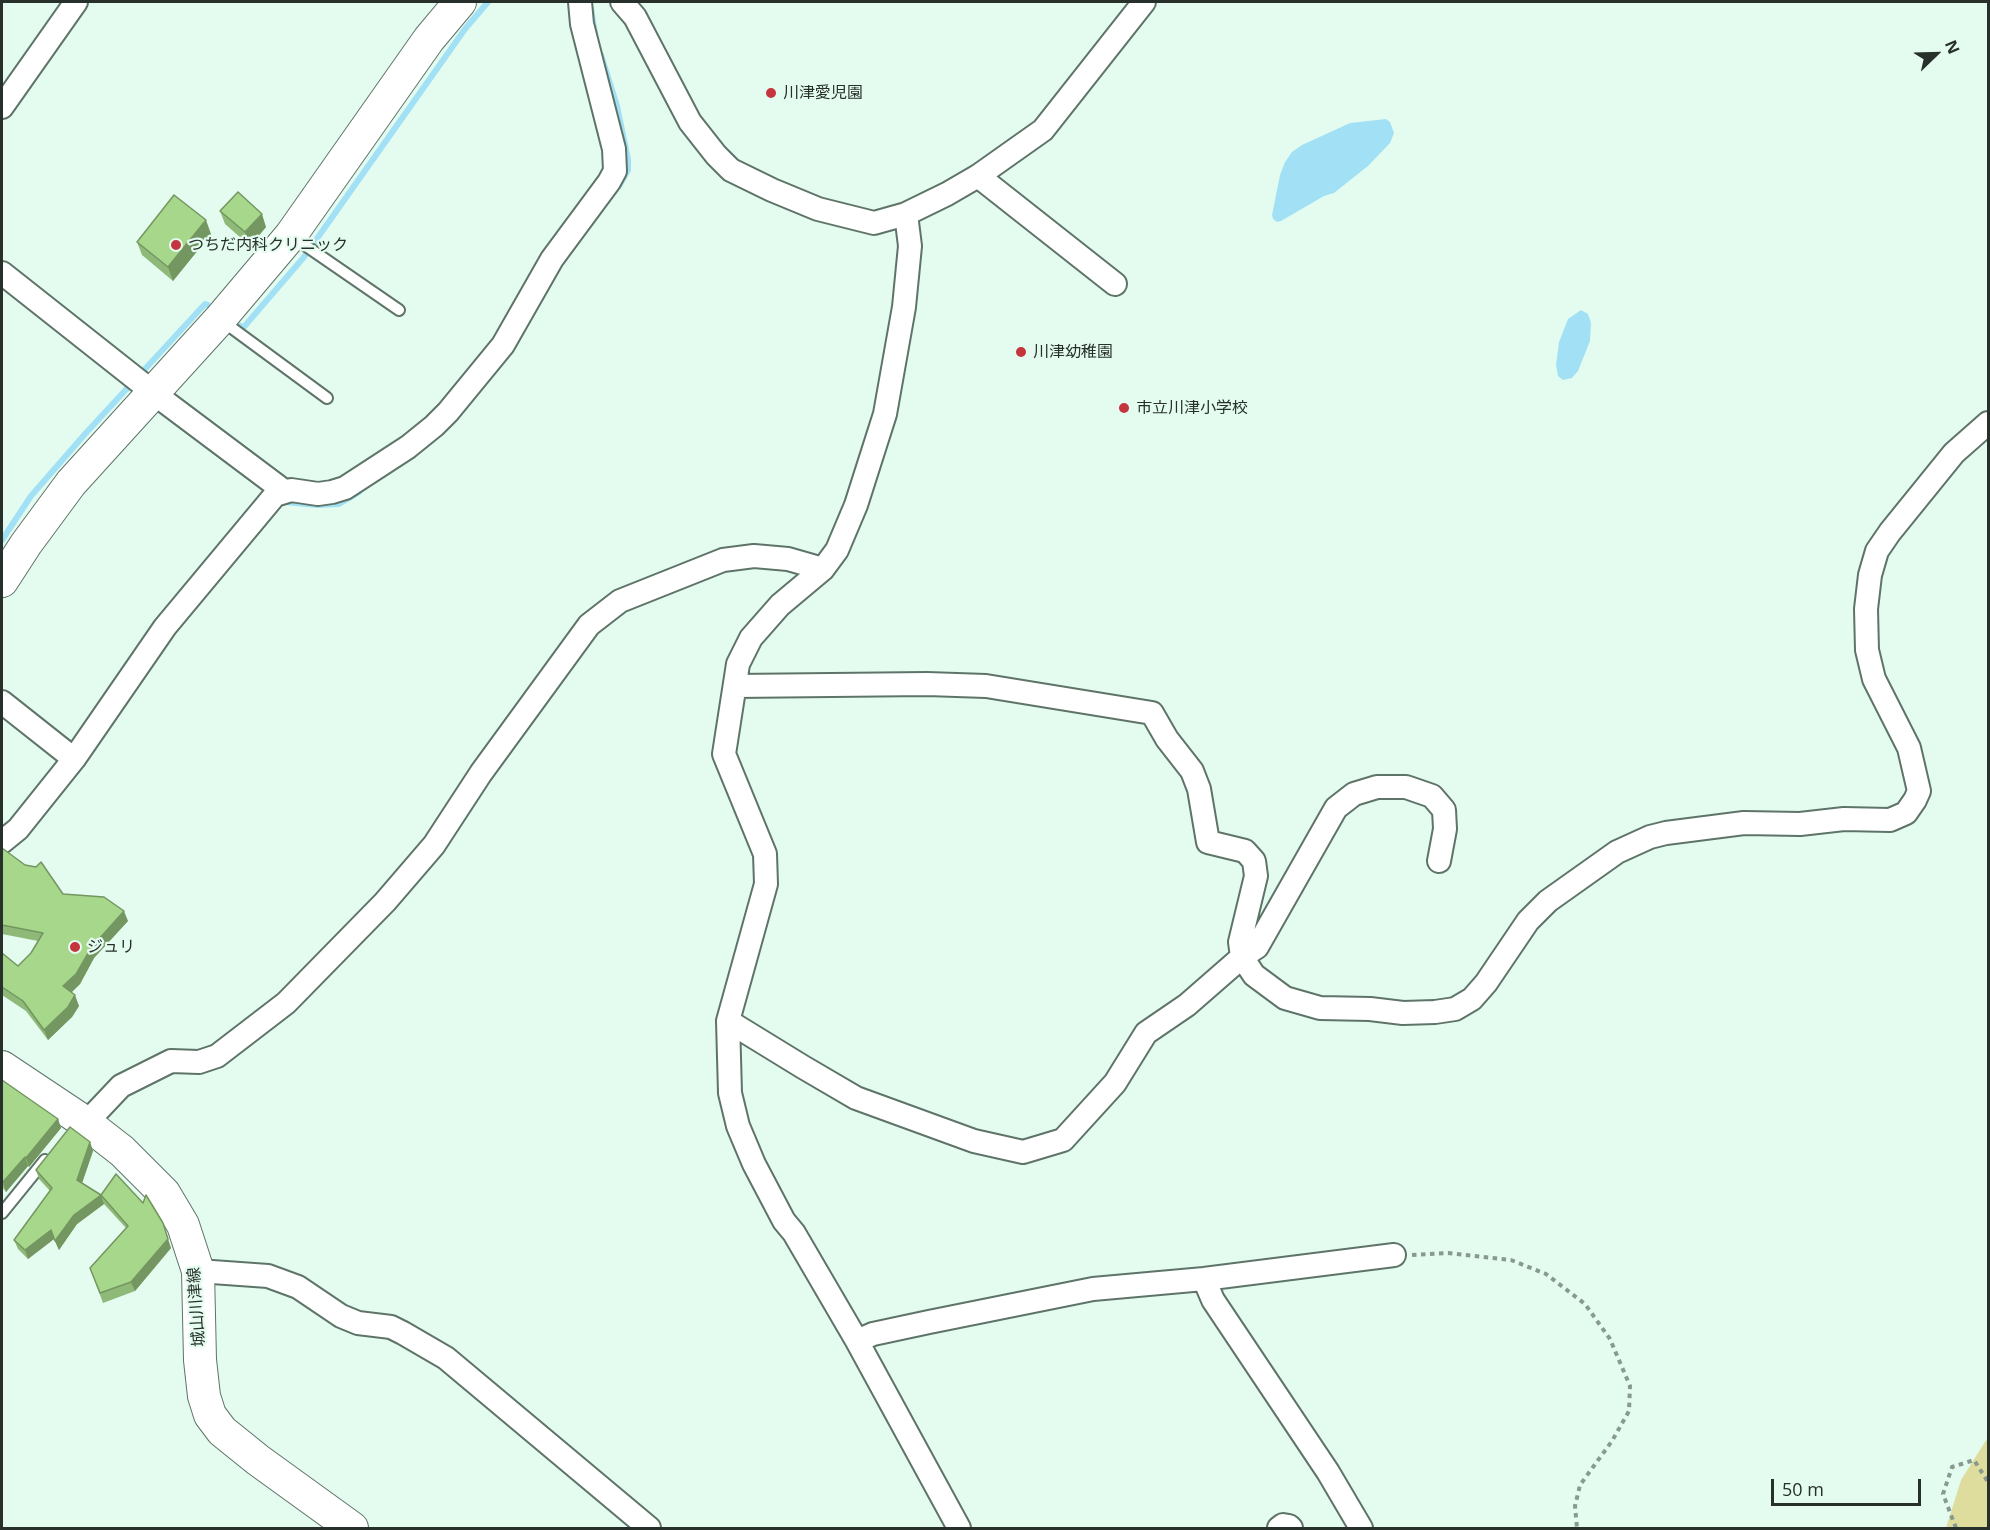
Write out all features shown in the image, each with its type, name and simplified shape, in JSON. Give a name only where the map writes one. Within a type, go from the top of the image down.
[{"type":"street","points":[[2,107],[76,2]]},
{"type":"street","points":[[2,581],[142,383],[220,319],[304,244],[429,39],[460,2]]},
{"type":"street","points":[[2,842],[18,829],[74,759],[165,627],[274,495],[284,491],[318,494],[345,488],[408,447],[448,412],[503,345],[552,259],[615,171],[614,149],[582,24],[580,2]]},
{"type":"street","points":[[622,2],[635,17],[690,122],[731,170],[818,209],[874,223],[906,214],[978,177],[1043,130],[1144,2]]},
{"type":"street","points":[[978,177],[1115,284]]},
{"type":"street","points":[[906,214],[910,246],[904,307],[885,414],[856,505],[837,550],[823,569],[780,605],[751,638],[738,664],[724,754],[765,854],[766,884],[728,1021],[730,1093],[738,1126],[754,1164],[784,1221],[794,1233],[857,1341],[959,1528]]},
{"type":"street","points":[[2,273],[284,491]]},
{"type":"street","points":[[735,686],[927,684],[986,686],[1152,713],[1167,739],[1192,771],[1199,789],[1208,842],[1245,851],[1254,861],[1256,876],[1240,942],[1242,957],[1254,975],[1285,998],[1320,1008],[1370,1009],[1403,1013],[1455,1009],[1472,999],[1486,983],[1528,921],[1548,901],[1617,852],[1650,837],[1744,823],[1800,824],[1844,819],[1890,820],[1906,813],[1919,791],[1910,748],[1874,679],[1867,650],[1866,609],[1870,575],[1877,550],[1890,532],[1954,453],[1989,423]]},
{"type":"street","points":[[79,1123],[120,1086],[171,1061],[199,1062],[217,1056],[286,1003],[385,902],[428,853],[481,773],[589,625],[620,601],[723,560],[754,556],[788,559],[823,569]]},
{"type":"street","points":[[2,702],[74,759]]},
{"type":"street","points":[[728,1021],[856,1098],[974,1141],[1023,1152],[1063,1140],[1115,1083],[1146,1033],[1187,1005],[1242,957],[1257,948],[1336,808],[1354,794],[1377,787],[1406,787],[1432,796],[1444,810],[1445,829],[1439,861]]},
{"type":"street","name":"城山川津線","points":[[2,1067],[122,1151],[164,1193],[183,1225],[198,1271],[200,1360],[204,1396],[210,1415],[222,1431],[258,1460],[352,1528]]},
{"type":"street","points":[[857,1341],[873,1334],[1093,1289],[1204,1279],[1394,1255]]},
{"type":"street","points":[[198,1271],[268,1276],[298,1287],[341,1316],[358,1323],[391,1327],[412,1338],[446,1358],[649,1528]]},
{"type":"street","points":[[1204,1279],[1213,1300],[1328,1472],[1360,1528]]},
{"type":"street","points":[[1279,1528],[1283,1525],[1291,1528]]},
{"type":"lane","points":[[304,244],[399,310]]},
{"type":"lane","points":[[220,319],[327,398]]},
{"type":"lane","points":[[2,1213],[49,1155]]},
{"type":"path","points":[[1394,1255],[1448,1253],[1511,1260],[1546,1274],[1585,1304],[1610,1338],[1630,1386],[1629,1411],[1612,1441],[1580,1485],[1575,1506],[1577,1528]]},
{"type":"path","points":[[1956,1528],[1943,1494],[1952,1467],[1974,1460],[1989,1482]]},
{"type":"shaded area","points":[[1988,1437],[1988,1528],[1946,1528],[1961,1480]]},
{"type":"water","points":[[1386,119],[1390,122],[1394,133],[1390,143],[1368,166],[1334,193],[1324,196],[1281,221],[1277,222],[1273,219],[1280,175],[1292,152],[1350,123]]},
{"type":"water","points":[[1581,310],[1588,314],[1591,323],[1590,341],[1578,371],[1572,378],[1563,380],[1558,376],[1556,365],[1559,342],[1568,319]]},
{"type":"building","points":[[238,192],[262,214],[245,232],[220,211]]},
{"type":"building","name":"つちだ内科クリニック","points":[[174,195],[206,220],[168,267],[137,242]]},
{"type":"building","points":[[2,848],[25,865],[36,867],[41,862],[63,894],[104,897],[124,911],[91,948],[76,974],[63,986],[75,995],[68,1007],[44,1030],[23,1001],[2,987],[2,953],[18,966],[31,953],[43,933],[2,925]]},
{"type":"building","points":[[2,1080],[58,1119],[3,1182],[2,1181]]},
{"type":"building","points":[[70,1127],[90,1142],[77,1180],[101,1195],[74,1215],[55,1241],[51,1230],[25,1250],[14,1240],[52,1188],[36,1170]]},
{"type":"building","points":[[116,1174],[143,1203],[146,1195],[163,1223],[168,1239],[131,1282],[100,1293],[90,1268],[128,1226],[101,1195]]},
{"type":"waterway","points":[[236,323],[243,328],[304,257],[465,29],[488,2]]},
{"type":"waterway","points":[[591,8],[595,34]]},
{"type":"waterway","points":[[601,55],[617,106],[628,159],[628,170],[619,186]]},
{"type":"waterway","points":[[2,540],[31,496],[85,434],[205,304],[208,305]]},
{"type":"waterway","points":[[285,502],[317,505],[339,504],[359,492]]},
{"type":"place","name":"川津愛児園","points":[[771,93]]},
{"type":"place","name":"つちだ内科クリニック","points":[[176,245]]},
{"type":"place","name":"川津幼稚園","points":[[1021,352]]},
{"type":"place","name":"市立川津小学校","points":[[1124,408]]},
{"type":"place","name":"ジュリ","points":[[75,947]]}]
